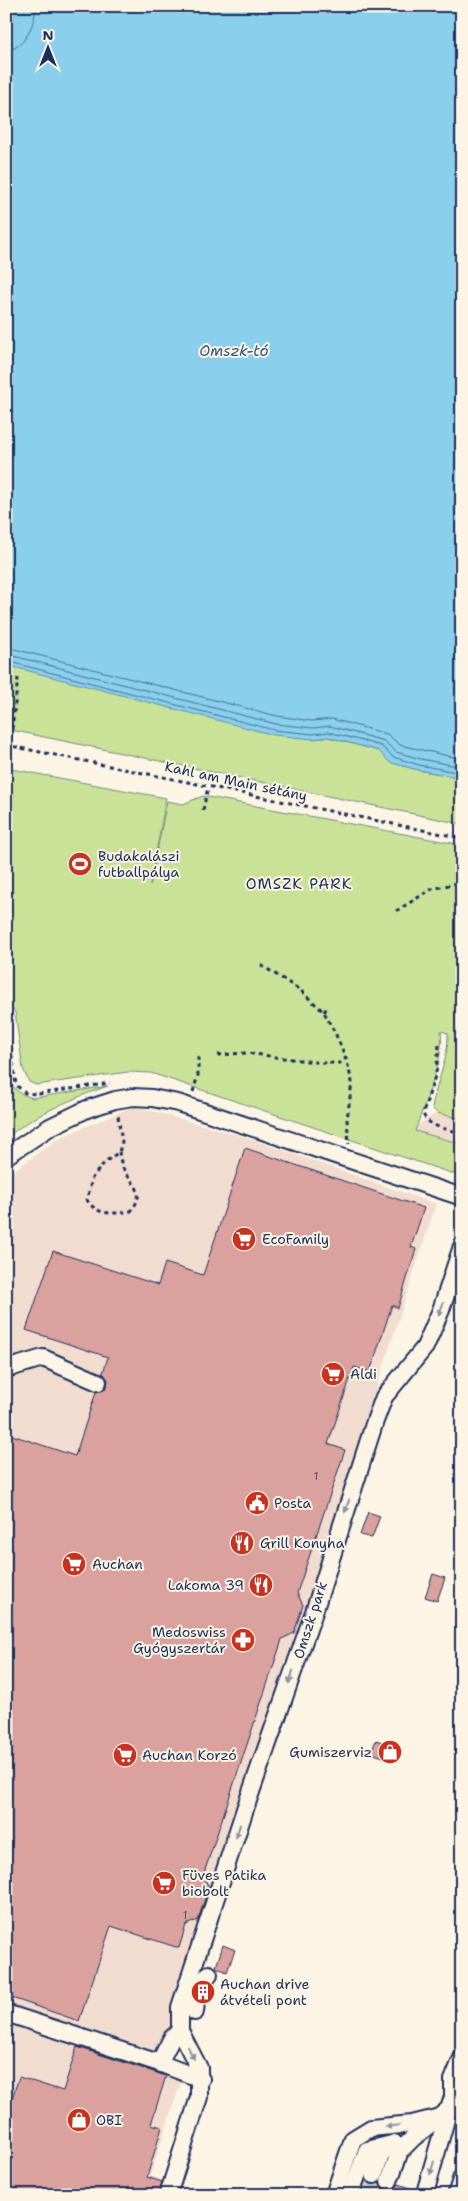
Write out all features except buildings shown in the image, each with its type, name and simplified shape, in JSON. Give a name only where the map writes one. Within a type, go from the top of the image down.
[{"type":"lane","points":[[6,1156],[50,1127],[87,1109],[115,1100],[133,1097],[152,1098],[189,1107],[462,1197]]},
{"type":"lane","name":"Omszk park","points":[[188,2009],[381,1405],[384,1398],[425,1347],[441,1310],[462,1246]]},
{"type":"lane","points":[[6,1369],[43,1358],[98,1382]]},
{"type":"lane","points":[[159,2063],[172,2038],[180,2031],[188,2009],[202,2004],[209,1982],[209,1974]]},
{"type":"lane","points":[[6,2013],[159,2063],[200,2079]]},
{"type":"lane","points":[[168,2195],[199,2097],[199,2068],[180,2031]]},
{"type":"lane","points":[[425,2193],[451,2106],[453,2080],[462,2058]]},
{"type":"lane","points":[[392,2144],[381,2154],[382,2178],[400,2151],[451,2106]]},
{"type":"lane","points":[[334,2195],[353,2139],[371,2128],[412,2124],[451,2106]]},
{"type":"lane","points":[[350,2195],[367,2150],[413,2138]]},
{"type":"lane","points":[[456,2195],[462,2177]]},
{"type":"path","points":[[8,745],[18,678]]},
{"type":"path","name":"Kahl am Main sétány","points":[[8,745],[462,838]]},
{"type":"path","points":[[203,810],[208,787]]},
{"type":"path","points":[[396,911],[432,889],[462,882]]},
{"type":"path","points":[[261,965],[300,990],[324,1012],[346,1058],[352,1082],[347,1120],[350,1148],[347,1159]]},
{"type":"path","points":[[324,1012],[328,1006]]},
{"type":"path","points":[[6,1020],[8,1026]]},
{"type":"path","points":[[10,1039],[16,1085],[25,1093],[38,1094],[114,1083]]},
{"type":"path","points":[[439,1045],[436,1074],[423,1113],[424,1118],[431,1124],[462,1133]]},
{"type":"path","points":[[218,1054],[246,1053],[322,1064],[340,1063],[346,1058]]},
{"type":"path","points":[[189,1107],[198,1075],[198,1056]]},
{"type":"path","points":[[115,1100],[122,1142],[118,1152],[105,1162],[92,1178],[87,1200],[92,1208],[112,1215],[131,1211],[138,1201],[138,1190],[123,1169],[118,1152]]},
{"type":"shaded area","points":[[134,1106],[245,1137],[436,1204],[157,2065],[184,2073],[150,2176],[169,2182],[165,2195],[6,2195],[6,1186],[12,1172],[59,1138]]},
{"type":"shaded area","points":[[437,1113],[462,1119],[462,1144],[415,1131],[416,1126]]},
{"type":"green space","points":[[6,620],[313,739],[328,737],[379,751],[390,762],[418,770],[462,778],[462,824],[6,729]]},
{"type":"green space","points":[[6,768],[166,798],[150,886],[167,801],[183,804],[203,796],[462,845],[462,1119],[437,1113],[432,1108],[448,1043],[448,1033],[441,1031],[440,1055],[437,1068],[415,1131],[462,1144],[462,1179],[457,1175],[151,1073],[128,1072],[36,1085],[29,1082],[23,1069],[15,1012],[6,1000]]},
{"type":"green space","points":[[6,1059],[8,1073],[15,1089],[33,1098],[108,1086],[68,1101],[40,1115],[6,1139]]},
{"type":"water","name":"Omszk-tó","points":[[18,6],[462,6],[462,778],[418,770],[389,762],[379,751],[328,737],[313,739],[274,735],[6,665],[6,37]]},
{"type":"tunnel","points":[[368,2195],[374,2175]]},
{"type":"tunnel","points":[[385,2195],[389,2181]]},
{"type":"place","name":"Budakalászi futballpálya","points":[[80,864]]},
{"type":"place","name":"EcoFamily","points":[[244,1239]]},
{"type":"place","name":"Aldi","points":[[333,1374]]},
{"type":"place","name":"Posta","points":[[257,1503]]},
{"type":"place","name":"Grill Konyha","points":[[242,1543]]},
{"type":"place","name":"Auchan","points":[[74,1564]]},
{"type":"place","name":"Lakoma 39","points":[[261,1585]]},
{"type":"place","name":"Medoswiss Gyógyszertár","points":[[243,1640]]},
{"type":"place","name":"Gumiszerviz","points":[[390,1752]]},
{"type":"place","name":"Auchan Korzó","points":[[125,1755]]},
{"type":"place","name":"Füves Patika biobolt","points":[[164,1883]]},
{"type":"place","name":"Auchan drive átvételi pont","points":[[203,1992]]},
{"type":"place","name":"OBI","points":[[79,2120]]},
{"type":"district","name":"OMSZK PARK","points":[[299,884]]}]
